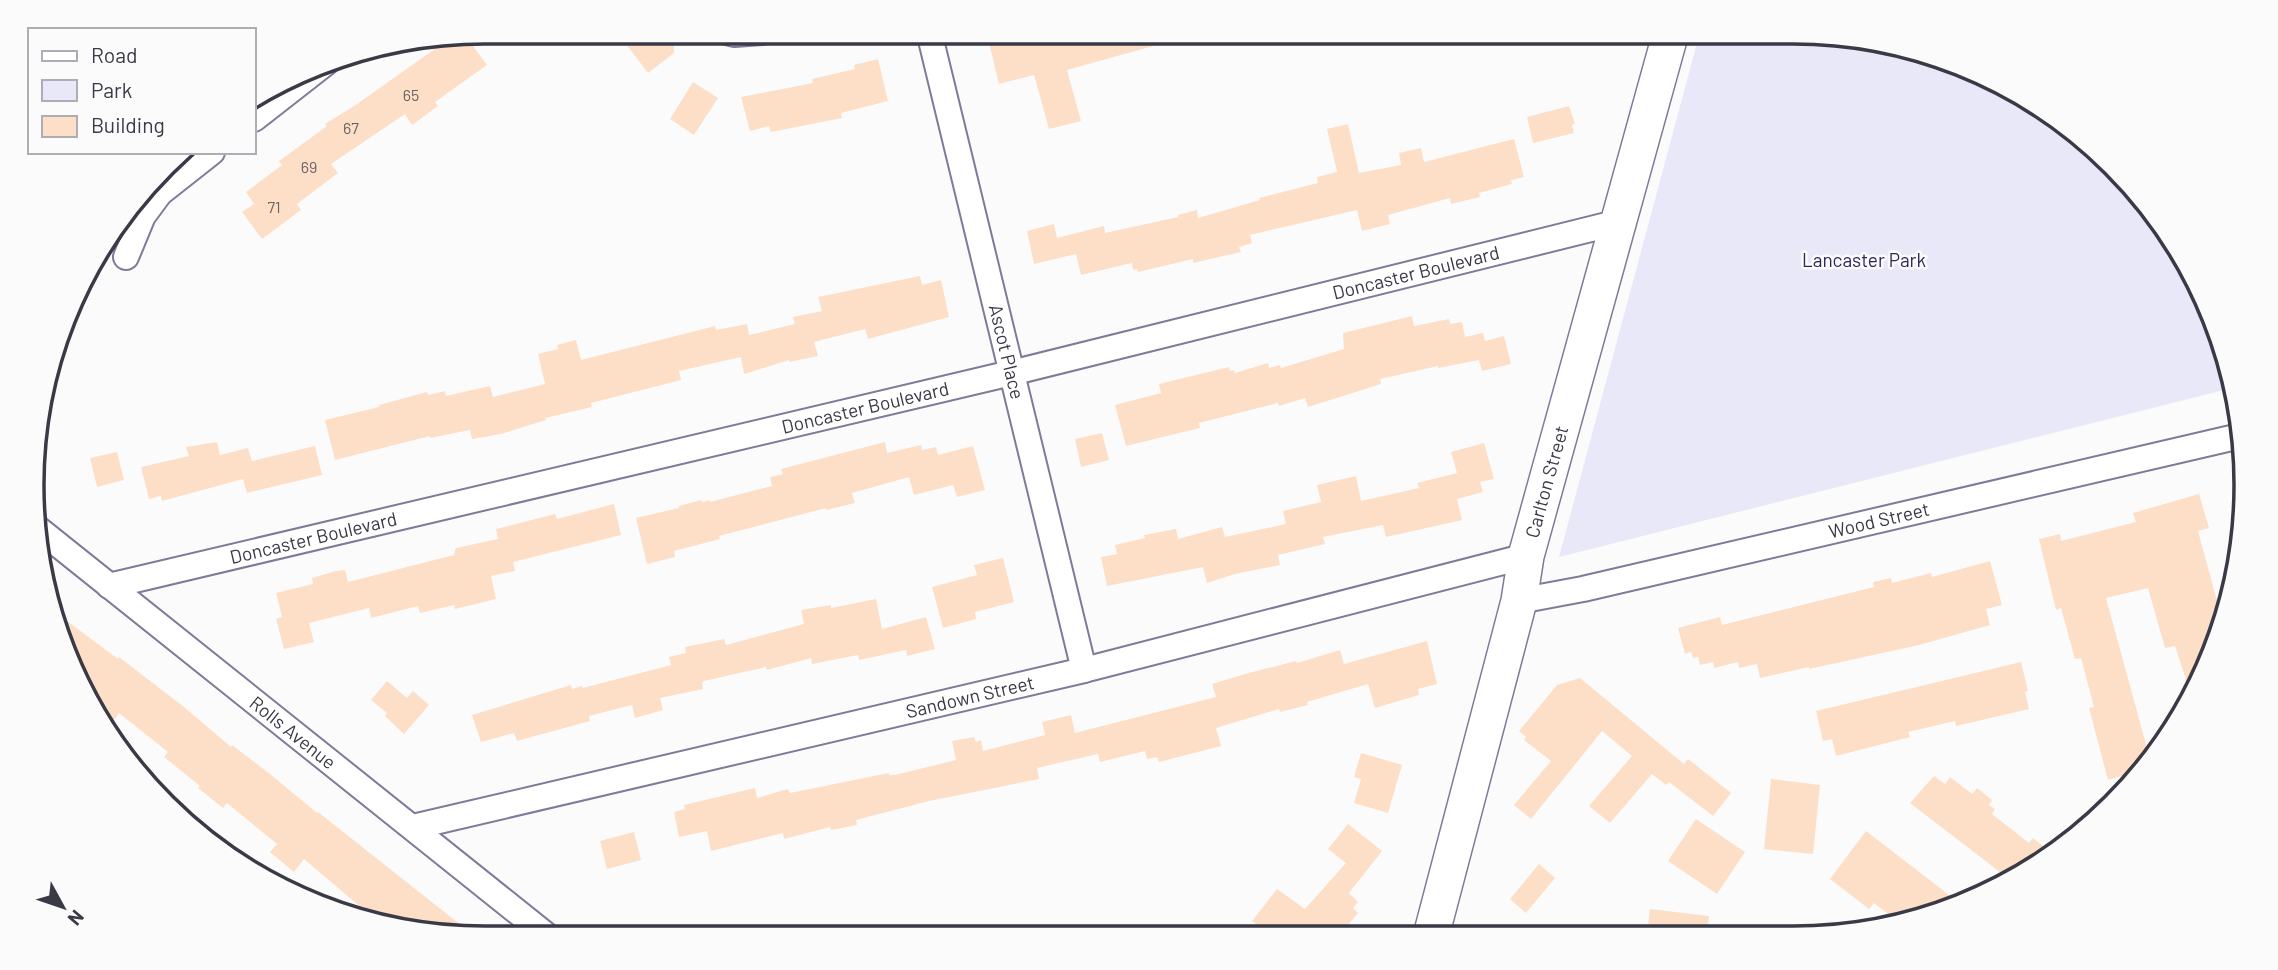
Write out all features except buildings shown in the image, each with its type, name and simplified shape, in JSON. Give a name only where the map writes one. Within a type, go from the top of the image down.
[{"type":"main road","name":"Carlton Street","points":[[1434,926],[1518,601],[1526,556],[1668,44]]},
{"type":"street","name":"Ascot Place","points":[[932,44],[1084,670]]},
{"type":"street","points":[[256,117],[296,86]]},
{"type":"street","points":[[126,257],[143,216],[160,193],[209,154]]},
{"type":"street","name":"Doncaster Boulevard","points":[[109,586],[1011,373],[1619,222]]},
{"type":"street","name":"Wood Street","points":[[1518,601],[1583,589],[2231,438]]},
{"type":"street","name":"Rolls Avenue","points":[[47,536],[535,926]]},
{"type":"street","name":"Sandown Street","points":[[413,827],[1084,670],[1526,556]]},
{"type":"green space","name":"Lancaster Park","points":[[1697,44],[1822,45],[1879,52],[1962,77],[2014,103],[2084,153],[2125,194],[2175,264],[2211,343],[2224,390],[1559,557]]}]
